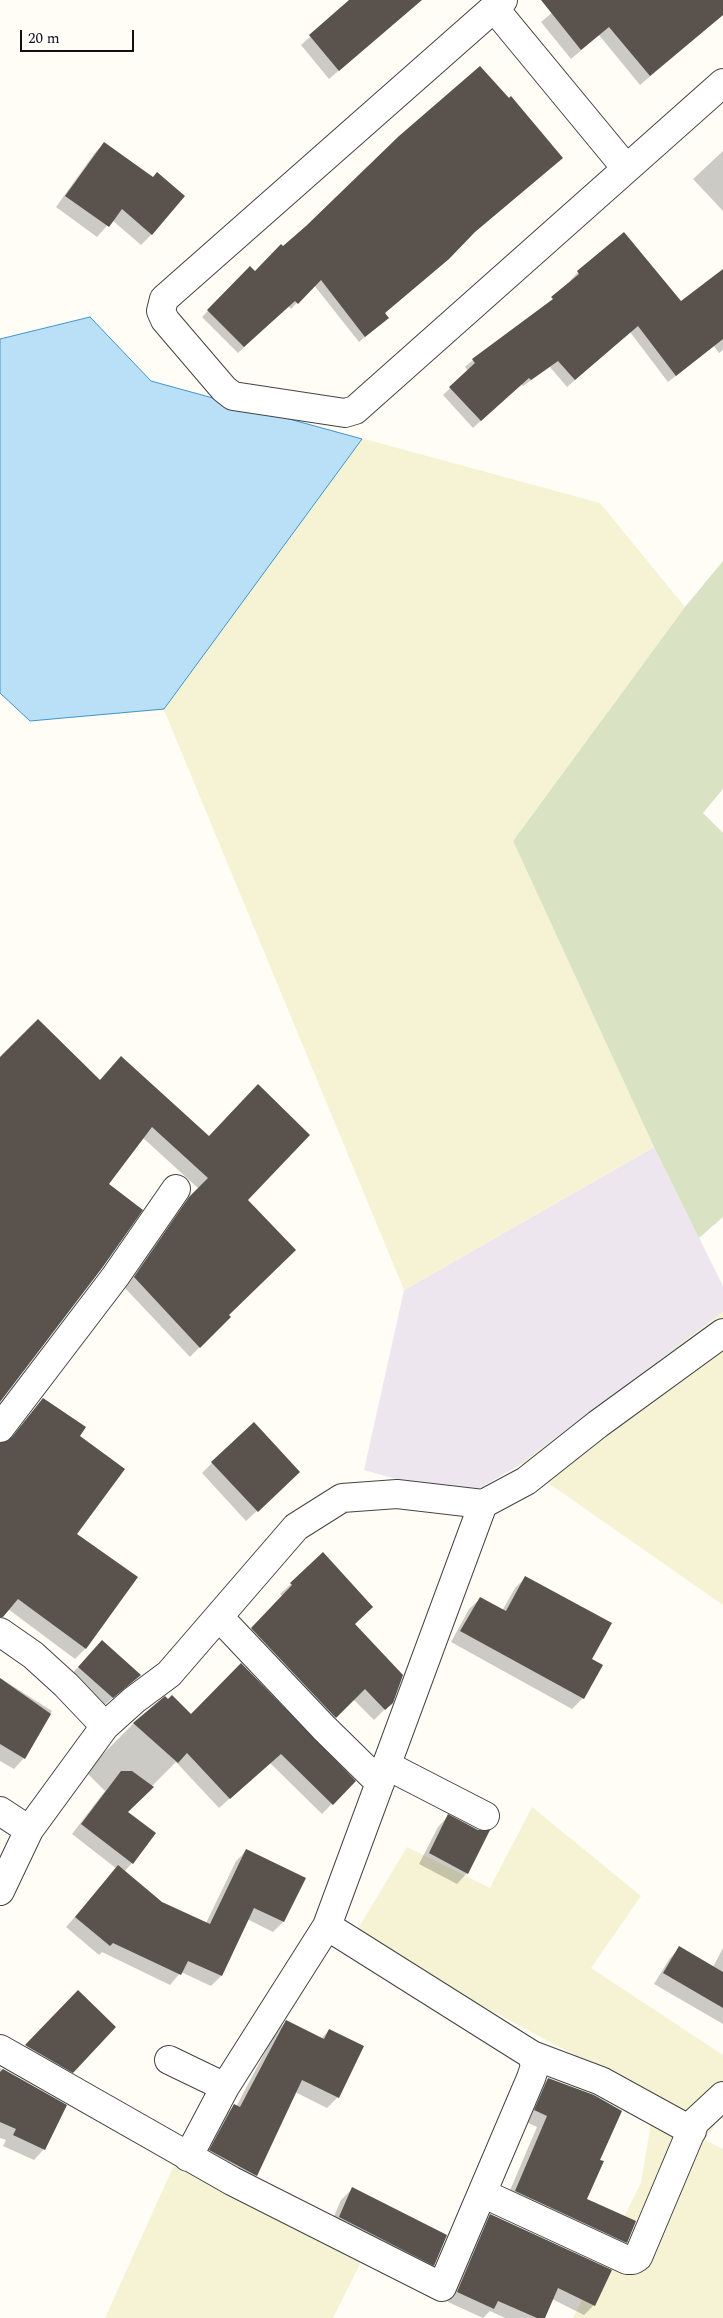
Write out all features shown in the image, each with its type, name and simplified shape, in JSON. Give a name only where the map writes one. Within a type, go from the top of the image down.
[{"type":"street","points":[[626,168],[498,4],[164,299],[160,311],[164,320],[224,390],[233,396],[345,413],[355,410],[723,83]]},
{"type":"street","points":[[0,1428],[121,1268],[176,1189]]},
{"type":"street","points":[[0,1891],[29,1830],[105,1726],[134,1700],[169,1674],[296,1527],[342,1498],[397,1494],[483,1504],[526,1480],[598,1424],[723,1333]]},
{"type":"street","points":[[188,2157],[225,2087],[327,1926],[483,1504]]},
{"type":"street","points":[[219,1617],[324,1728],[383,1774],[485,1816]]},
{"type":"street","points":[[0,1632],[32,1655],[66,1685],[105,1726]]},
{"type":"street","points":[[0,1811],[29,1830]]},
{"type":"street","points":[[327,1926],[532,2055],[601,2081],[692,2131]]},
{"type":"street","points":[[0,2049],[232,2181],[442,2287],[531,2078],[535,2066],[532,2055]]},
{"type":"street","points":[[169,2060],[225,2087]]},
{"type":"street","points":[[482,2193],[627,2260],[633,2260],[638,2256],[695,2122],[723,2096]]},
{"type":"shaded area","points":[[90,317],[151,381],[600,503],[685,607],[513,841],[654,1147],[404,1290],[164,710],[30,721],[0,693],[0,339]]},
{"type":"shaded area","points":[[654,1147],[723,1286],[723,1312],[521,1464],[463,1498],[364,1470],[404,1290]]},
{"type":"shaded area","points":[[723,1312],[723,1605],[521,1464]]},
{"type":"shaded area","points":[[532,1807],[641,1896],[591,1968],[723,2055],[723,2114],[705,2140],[723,2149],[723,2318],[573,2318],[641,2183],[655,2098],[353,1937],[407,1847],[490,1888]]},
{"type":"shaded area","points":[[179,2154],[369,2246],[333,2318],[105,2318]]},
{"type":"green space","points":[[723,561],[723,789],[703,813],[723,833],[723,1217],[699,1238],[654,1147],[513,841],[685,607]]},
{"type":"water","points":[[90,317],[151,381],[362,439],[164,709],[30,721],[0,693],[0,339]]},
{"type":"building","points":[[349,0],[422,0],[339,71],[309,35]]},
{"type":"building","points":[[541,0],[723,0],[723,15],[650,76],[609,27],[581,50]]},
{"type":"building","points":[[480,66],[509,98],[511,96],[563,158],[475,232],[449,259],[385,313],[389,318],[365,337],[321,280],[298,304],[295,301],[244,347],[207,310],[250,266],[255,271],[281,244],[283,246],[306,226],[399,136]]},
{"type":"building","points":[[104,142],[153,177],[157,172],[185,196],[152,235],[122,209],[109,227],[65,196]]},
{"type":"building","points":[[624,232],[681,301],[723,269],[723,339],[676,376],[638,326],[575,380],[558,361],[531,380],[529,378],[481,421],[449,387],[475,363],[472,359],[553,299],[551,297],[579,274],[577,271]]},
{"type":"building","points":[[38,1019],[100,1080],[121,1056],[209,1136],[258,1084],[310,1135],[248,1200],[296,1250],[229,1315],[231,1317],[200,1348],[134,1277],[189,1197],[208,1178],[152,1127],[109,1184],[143,1210],[102,1268],[0,1402],[0,1057]]},
{"type":"building","points":[[43,1398],[86,1427],[80,1436],[125,1469],[77,1534],[138,1577],[86,1649],[18,1599],[3,1617],[0,1617],[0,1443],[12,1437]]},
{"type":"building","points":[[254,1422],[300,1472],[258,1512],[211,1462]]},
{"type":"building","points":[[323,1552],[373,1607],[355,1624],[403,1675],[393,1703],[385,1710],[365,1689],[336,1718],[251,1628],[292,1585],[290,1583]]},
{"type":"building","points":[[525,1576],[612,1623],[592,1659],[603,1665],[584,1699],[460,1631],[480,1597],[506,1611]]},
{"type":"building","points":[[102,1640],[141,1675],[113,1698],[78,1667]]},
{"type":"building","points":[[241,1663],[356,1781],[333,1805],[281,1754],[230,1799],[187,1753],[178,1763],[133,1723],[165,1696],[168,1699],[172,1695],[191,1714]]},
{"type":"building","points":[[0,1678],[51,1714],[25,1759],[0,1744]]},
{"type":"building","points":[[121,1771],[132,1771],[154,1787],[128,1812],[156,1833],[133,1864],[81,1824]]},
{"type":"building","points":[[448,1814],[478,1830],[490,1830],[468,1874],[429,1853]]},
{"type":"building","points":[[246,1849],[306,1878],[284,1922],[254,1908],[222,1976],[188,1961],[181,1975],[113,1943],[110,1946],[75,1917],[118,1865],[162,1902],[210,1924]]},
{"type":"building","points":[[679,1946],[723,1972],[723,2008],[663,1973]]},
{"type":"building","points":[[78,1990],[116,2027],[73,2073],[25,2045]]},
{"type":"building","points":[[286,2020],[324,2039],[329,2029],[364,2046],[339,2098],[302,2080],[257,2176],[209,2150],[234,2104],[240,2107]]},
{"type":"building","points":[[3,2069],[67,2105],[45,2150],[13,2135],[16,2129],[0,2122],[0,2072]]},
{"type":"building","points":[[548,2078],[594,2095],[622,2111],[600,2160],[604,2161],[587,2199],[636,2221],[627,2243],[515,2191],[547,2116],[534,2110]]},
{"type":"building","points":[[352,2187],[447,2235],[434,2266],[339,2217]]},
{"type":"building","points":[[490,2214],[612,2270],[595,2306],[558,2288],[545,2318],[537,2318],[498,2301],[494,2309],[457,2292]]}]
